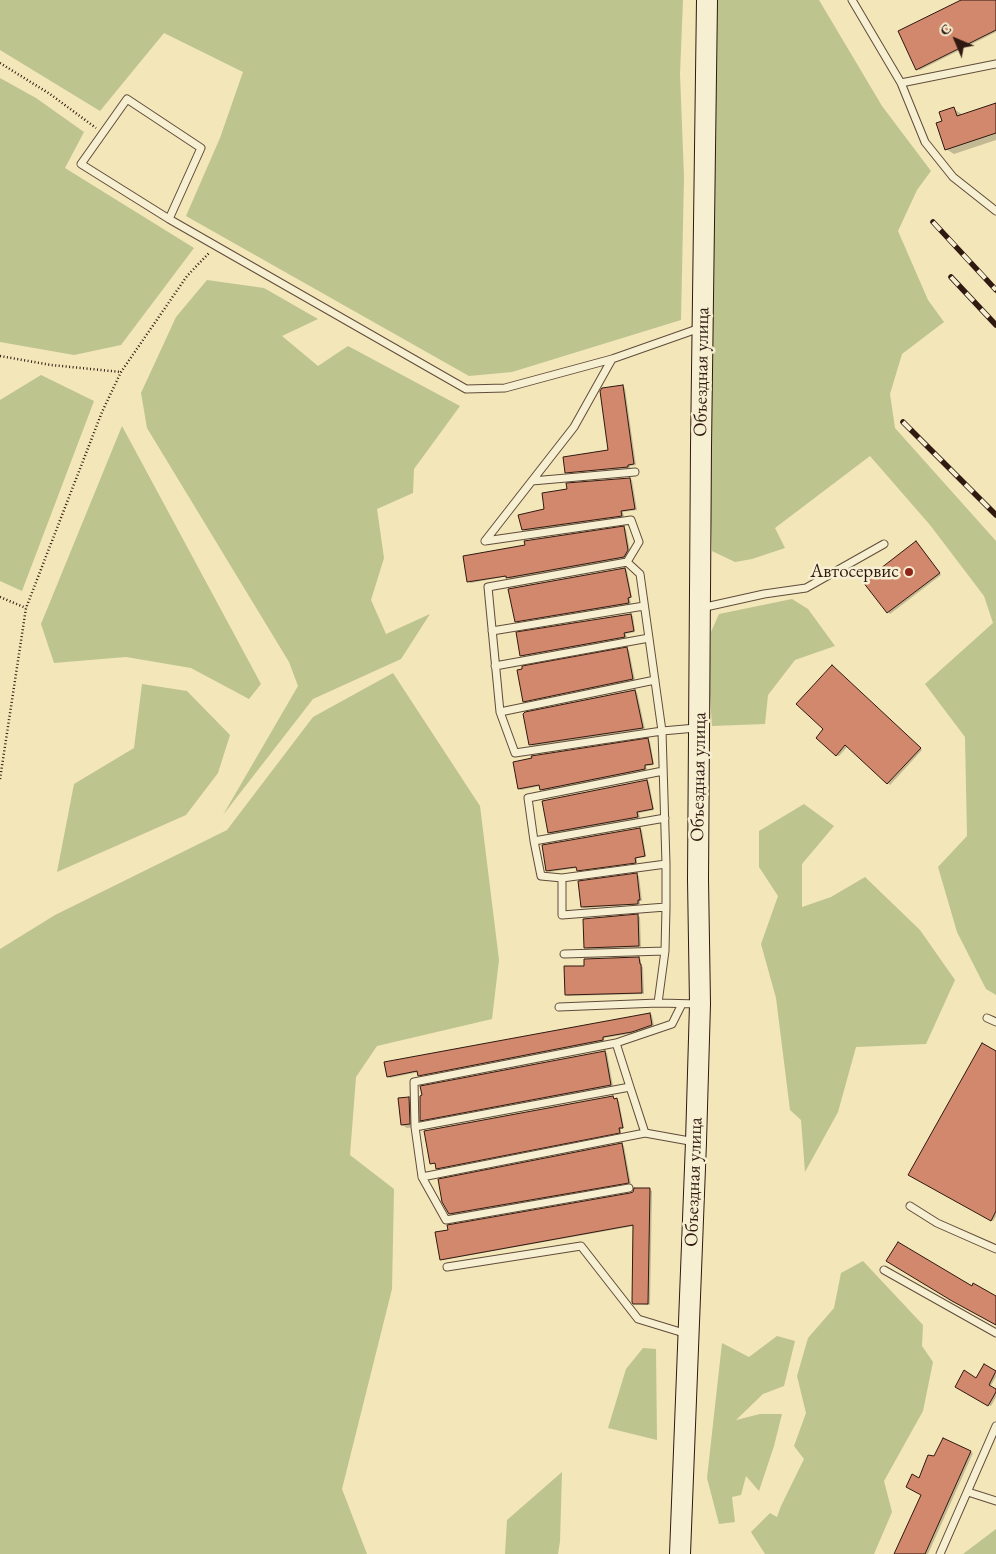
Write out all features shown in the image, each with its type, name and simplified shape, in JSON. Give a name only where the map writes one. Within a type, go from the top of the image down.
[{"type":"main road","name":"Объездная улица","points":[[680,1554],[696,1142],[691,1004],[698,879],[706,0]]},
{"type":"lane","points":[[852,0],[901,83],[925,142],[953,177],[996,211]]},
{"type":"lane","points":[[901,83],[996,64]]},
{"type":"lane","points":[[169,219],[202,148],[127,99],[81,164],[169,219],[215,246],[466,389],[505,388],[612,359],[702,327]]},
{"type":"lane","points":[[612,359],[574,427],[485,541],[631,520],[639,542],[626,562],[488,587],[500,712],[515,753],[662,731],[699,728]]},
{"type":"lane","points":[[532,481],[635,472]]},
{"type":"lane","points":[[700,608],[764,594],[806,588],[884,544]]},
{"type":"lane","points":[[626,562],[640,574],[662,731],[666,907],[665,951],[658,1003]]},
{"type":"lane","points":[[492,631],[644,606]]},
{"type":"lane","points":[[495,666],[649,638]]},
{"type":"lane","points":[[500,712],[655,680]]},
{"type":"lane","points":[[663,771],[528,798],[541,876],[562,878],[666,864]]},
{"type":"lane","points":[[534,841],[665,818]]},
{"type":"lane","points":[[562,878],[562,915],[666,907]]},
{"type":"lane","points":[[564,954],[665,951]]},
{"type":"lane","points":[[559,1007],[658,1003],[691,1004]]},
{"type":"lane","points":[[629,1188],[446,1220],[422,1177],[415,1127],[414,1082],[616,1043],[672,1024],[691,1004]]},
{"type":"lane","points":[[987,1018],[996,1022]]},
{"type":"lane","points":[[616,1043],[645,1132]]},
{"type":"lane","points":[[415,1127],[630,1087]]},
{"type":"lane","points":[[422,1177],[645,1132],[696,1142]]},
{"type":"lane","points":[[910,1206],[937,1222],[996,1249]]},
{"type":"lane","points":[[447,1267],[581,1246],[638,1319],[688,1334]]},
{"type":"lane","points":[[884,1270],[996,1333]]},
{"type":"lane","points":[[940,1554],[996,1426]]},
{"type":"lane","points":[[968,1492],[996,1500]]},
{"type":"path","points":[[0,63],[50,94],[103,133]]},
{"type":"path","points":[[0,779],[26,608],[102,412],[121,372],[187,276],[215,246]]},
{"type":"path","points":[[0,356],[51,366],[121,372]]},
{"type":"path","points":[[0,598],[26,608]]},
{"type":"green space","points":[[0,0],[683,0],[680,74],[684,177],[681,320],[512,372],[469,376],[186,216],[220,138],[243,72],[164,33],[100,111],[0,50]]},
{"type":"green space","points":[[717,0],[819,0],[882,106],[931,171],[917,190],[898,231],[928,300],[944,322],[902,354],[890,394],[895,428],[996,541],[996,995],[986,989],[957,932],[938,867],[967,836],[965,737],[925,684],[993,623],[984,596],[930,525],[870,456],[775,528],[785,548],[752,559],[735,562],[712,551],[708,434]]},
{"type":"green space","points":[[0,78],[36,98],[84,132],[65,168],[194,248],[121,345],[74,355],[0,342]]},
{"type":"green space","points":[[207,280],[264,288],[318,319],[282,336],[318,366],[348,346],[460,406],[414,469],[413,493],[377,509],[384,558],[371,600],[386,634],[430,614],[401,659],[313,699],[223,815],[298,686],[289,662],[147,428],[141,393],[176,317]]},
{"type":"green space","points":[[41,375],[94,401],[22,591],[0,581],[0,400]]},
{"type":"green space","points":[[122,426],[261,684],[249,699],[191,668],[126,657],[54,663],[41,624]]},
{"type":"green space","points":[[792,599],[808,609],[835,646],[795,660],[768,695],[765,724],[712,726],[709,680],[711,632],[719,614]]},
{"type":"green space","points":[[393,673],[480,806],[499,960],[492,1019],[377,1046],[356,1077],[350,1155],[394,1189],[392,1289],[342,1489],[367,1554],[0,1554],[0,949],[55,915],[227,830],[313,717]]},
{"type":"green space","points":[[142,684],[187,691],[230,735],[218,773],[186,815],[57,872],[74,784],[134,748]]},
{"type":"green space","points":[[804,804],[834,826],[802,864],[802,907],[831,897],[865,877],[920,930],[955,980],[926,1044],[856,1047],[838,1112],[805,1172],[801,1120],[790,1110],[776,998],[761,944],[778,896],[759,867],[759,831]]},
{"type":"green space","points":[[863,1261],[923,1325],[922,1346],[933,1362],[923,1411],[884,1481],[892,1512],[874,1554],[765,1554],[751,1532],[770,1513],[777,1517],[804,1459],[794,1446],[806,1413],[797,1376],[808,1338],[834,1308],[841,1273]]},
{"type":"green space","points":[[777,1336],[795,1341],[784,1386],[763,1394],[736,1420],[760,1414],[782,1414],[774,1446],[759,1491],[746,1476],[741,1495],[732,1497],[735,1522],[719,1524],[707,1478],[722,1343],[749,1357]]},
{"type":"green space","points":[[643,1348],[656,1349],[657,1440],[608,1428],[626,1369]]},
{"type":"green space","points":[[562,1472],[558,1554],[505,1554],[507,1520]]},
{"type":"green space","points":[[996,1529],[996,1554],[963,1554]]},
{"type":"building","points":[[961,0],[996,0],[996,30],[916,70],[898,31]]},
{"type":"building","points":[[996,103],[996,133],[945,150],[936,123],[942,121],[939,112],[954,107],[957,116]]},
{"type":"building","points":[[623,385],[634,464],[628,465],[628,467],[565,473],[563,457],[608,450],[600,391],[602,388]]},
{"type":"building","points":[[630,478],[635,509],[621,511],[622,516],[522,530],[518,515],[544,509],[542,493],[567,489],[566,483]]},
{"type":"building","points":[[624,526],[628,550],[624,557],[506,578],[506,576],[467,582],[463,556],[525,545],[524,541]]},
{"type":"building","points":[[916,541],[940,573],[887,613],[863,582]]},
{"type":"building","points":[[625,568],[631,597],[628,598],[629,603],[515,622],[508,589]]},
{"type":"building","points":[[631,614],[634,631],[624,633],[625,637],[520,656],[516,632]]},
{"type":"building","points":[[627,647],[633,679],[523,702],[517,670],[522,669],[522,666]]},
{"type":"building","points":[[832,665],[921,748],[887,784],[845,745],[836,756],[816,738],[823,729],[796,704]]},
{"type":"building","points":[[635,690],[643,728],[529,745],[523,714],[525,712]]},
{"type":"building","points":[[648,738],[653,764],[645,765],[645,769],[540,790],[539,785],[518,789],[513,762],[532,758],[531,756]]},
{"type":"building","points":[[647,780],[653,809],[637,812],[638,817],[548,833],[542,801]]},
{"type":"building","points":[[640,828],[645,856],[635,858],[636,863],[577,871],[576,867],[546,871],[542,845]]},
{"type":"building","points":[[637,873],[640,900],[638,900],[638,904],[581,907],[578,881]]},
{"type":"building","points":[[638,914],[639,946],[584,948],[583,919]]},
{"type":"building","points":[[639,957],[642,993],[565,995],[564,966],[584,966],[584,959]]},
{"type":"building","points":[[650,1013],[652,1025],[632,1032],[603,1037],[603,1040],[418,1076],[417,1071],[387,1077],[384,1062]]},
{"type":"building","points":[[982,1043],[996,1051],[996,1211],[991,1221],[908,1175]]},
{"type":"building","points":[[605,1051],[611,1085],[420,1121],[420,1096],[422,1095],[420,1086]]},
{"type":"building","points":[[613,1096],[614,1099],[617,1098],[623,1128],[619,1128],[620,1133],[436,1169],[435,1163],[430,1164],[424,1131]]},
{"type":"building","points":[[409,1097],[410,1124],[401,1125],[398,1098]]},
{"type":"building","points":[[622,1143],[629,1183],[449,1214],[442,1202],[438,1179]]},
{"type":"building","points":[[634,1188],[650,1188],[648,1304],[633,1304],[632,1302],[633,1225],[440,1260],[435,1232],[448,1230],[447,1225],[630,1193],[633,1192]]},
{"type":"building","points":[[898,1242],[972,1286],[973,1283],[996,1296],[996,1325],[886,1261]]},
{"type":"building","points":[[984,1364],[996,1371],[989,1385],[996,1389],[996,1392],[988,1406],[955,1387],[964,1370],[976,1378]]},
{"type":"building","points":[[943,1438],[971,1451],[925,1554],[894,1554],[921,1495],[906,1487],[912,1474],[919,1478],[928,1455],[934,1456]]},
{"type":"railway","points":[[933,222],[996,290]]},
{"type":"railway","points":[[951,277],[996,325]]},
{"type":"railway","points":[[903,422],[996,515]]},
{"type":"place","name":"Автосервис","points":[[909,572]]}]
